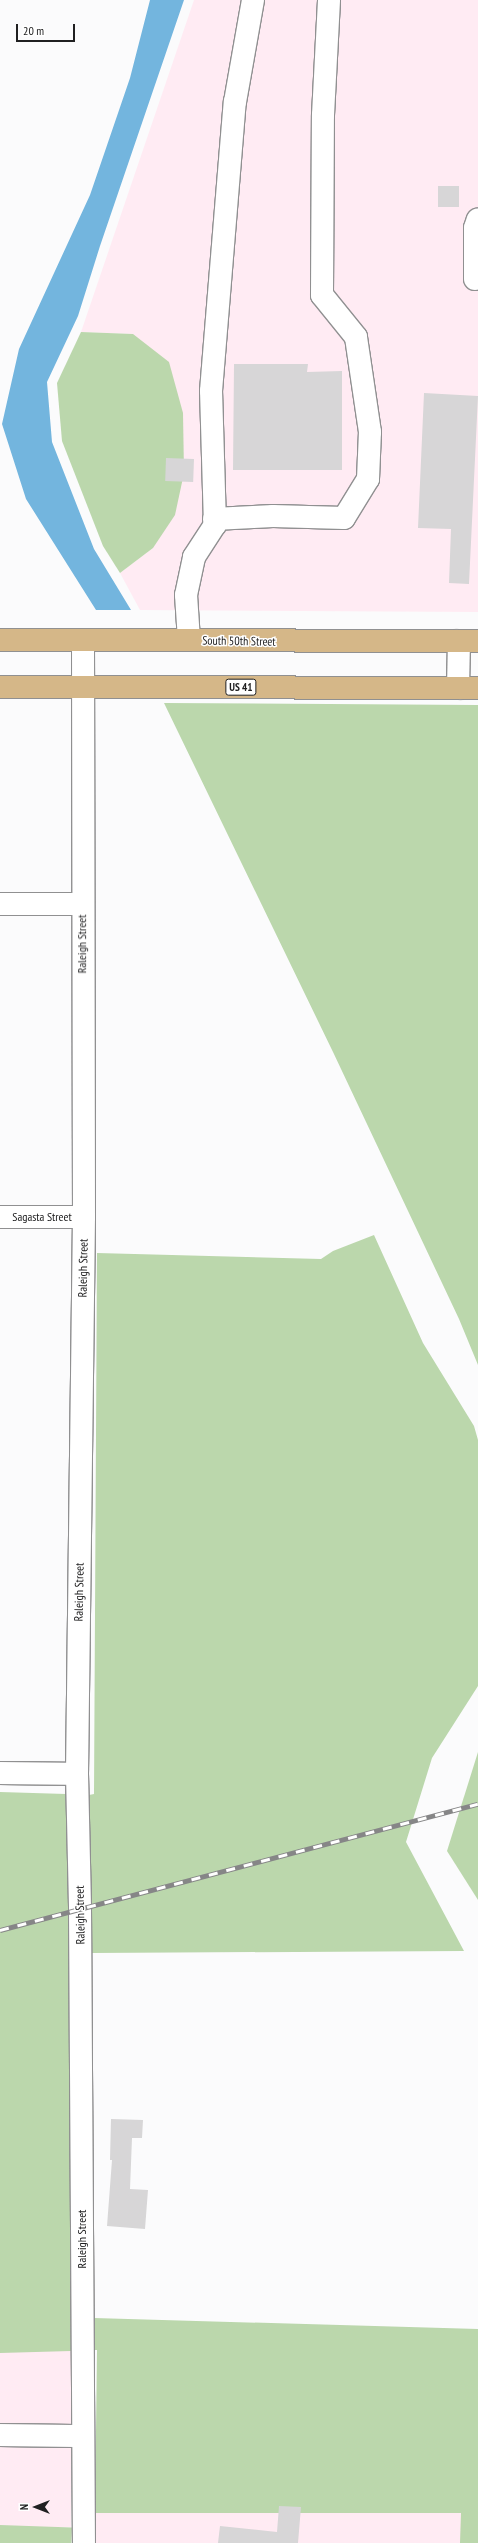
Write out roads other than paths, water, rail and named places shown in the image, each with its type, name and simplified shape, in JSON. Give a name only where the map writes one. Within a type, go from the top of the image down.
[{"type":"main road","name":"South 50th Street","points":[[0,640],[468,641]]},
{"type":"main road","name":"US 41","points":[[0,687],[468,688]]},
{"type":"street","points":[[189,640],[186,595],[194,556],[214,525],[211,391],[235,102],[253,0]]},
{"type":"street","points":[[214,519],[273,516],[344,518],[368,479],[370,432],[356,337],[322,295],[324,115],[329,0]]},
{"type":"street","points":[[474,279],[474,228],[478,219]]},
{"type":"street","name":"Raleigh Street","points":[[83,640],[82,904],[84,1217],[76,1774],[80,1917],[84,2543]]},
{"type":"street","points":[[468,641],[468,688]]},
{"type":"street","points":[[0,904],[82,904]]},
{"type":"street","name":"Sagasta Street","points":[[0,1217],[84,1217]]},
{"type":"street","points":[[0,1773],[76,1774]]},
{"type":"street","points":[[0,2435],[83,2436]]},
{"type":"water","points":[[150,0],[184,0],[100,246],[78,316],[47,382],[52,442],[94,549],[131,610],[96,610],[26,499],[2,424],[19,349],[90,195],[130,78]]},
{"type":"railway","points":[[0,1930],[478,1804]]}]
